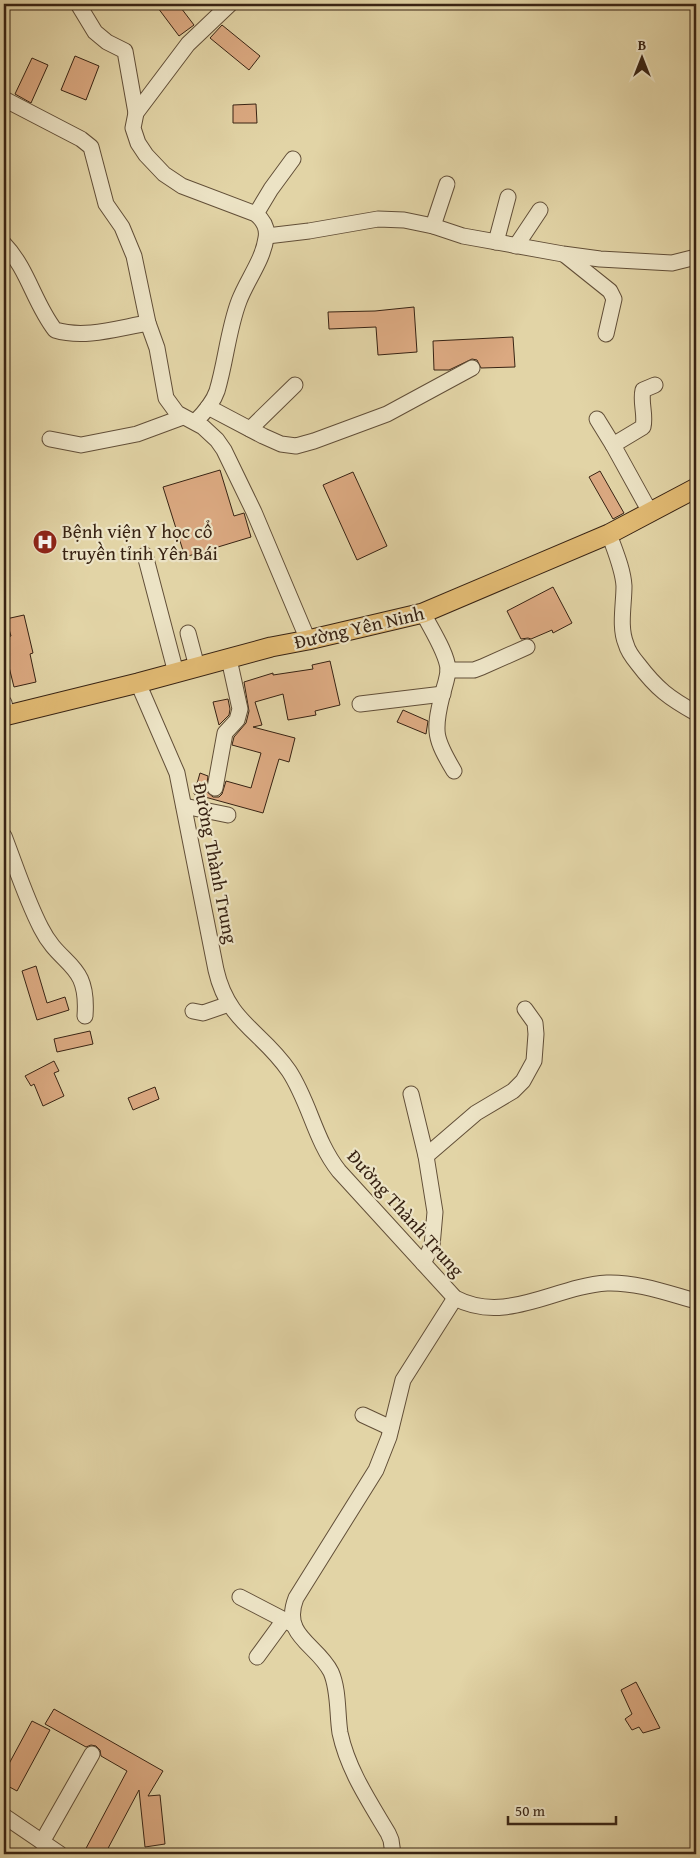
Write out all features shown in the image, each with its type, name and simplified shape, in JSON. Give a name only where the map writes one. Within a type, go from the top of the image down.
[{"type":"main road","name":"Đường Yên Ninh","points":[[5,711],[138,683],[271,647],[423,613],[609,534],[696,488]]},
{"type":"street","points":[[50,439],[81,445],[137,434],[189,420],[208,407],[217,391],[230,326],[267,236],[264,224],[256,214],[182,186],[164,174],[146,155],[138,143],[133,128],[136,112],[125,51],[107,42],[94,32],[78,4]]},
{"type":"street","points":[[136,112],[188,44],[230,4]]},
{"type":"street","points":[[4,99],[89,144],[106,204],[122,226],[134,256],[148,323],[157,348],[166,398],[172,409],[217,440],[230,460],[308,640]]},
{"type":"street","points":[[256,214],[271,189],[293,159]]},
{"type":"street","points":[[433,226],[447,184]]},
{"type":"street","points":[[496,242],[508,197]]},
{"type":"street","points":[[516,246],[540,210]]},
{"type":"street","points":[[267,236],[378,219],[404,220],[433,226],[463,236],[600,259],[672,263],[696,257]]},
{"type":"street","points":[[4,244],[20,263],[42,309],[55,330],[69,334],[81,334],[148,323]]},
{"type":"street","points":[[563,254],[610,291],[614,300],[606,334]]},
{"type":"street","points":[[208,407],[281,444],[296,446],[314,442],[386,414],[472,368]]},
{"type":"street","points":[[250,429],[295,385]]},
{"type":"street","points":[[613,445],[643,426],[642,395],[644,390],[655,385]]},
{"type":"street","points":[[597,419],[650,512]]},
{"type":"street","points":[[609,534],[624,585],[623,632],[627,648],[661,691],[696,714]]},
{"type":"street","points":[[145,555],[176,672]]},
{"type":"street","points":[[423,613],[446,660],[448,670],[436,724],[437,737],[441,749],[454,771]]},
{"type":"street","points":[[188,633],[197,667]]},
{"type":"street","points":[[448,670],[474,670],[526,647]]},
{"type":"street","points":[[214,788],[225,733],[237,720],[240,709],[229,658]]},
{"type":"street","name":"Đường Thành Trung","points":[[138,683],[173,761],[184,806],[216,970],[219,983],[229,1004],[236,1015],[287,1069],[298,1086],[322,1145],[332,1162],[423,1263],[455,1298],[482,1308],[500,1308],[594,1284],[618,1283],[641,1286],[696,1300]]},
{"type":"street","points":[[360,704],[443,694]]},
{"type":"street","points":[[184,806],[228,815]]},
{"type":"street","points":[[4,836],[41,927],[52,945],[74,968],[81,979],[86,998],[85,1016]]},
{"type":"street","points":[[193,1011],[203,1013],[229,1004]]},
{"type":"street","points":[[426,1156],[476,1113],[514,1091],[523,1080],[534,1061],[536,1034],[535,1023],[525,1009]]},
{"type":"street","points":[[411,1094],[426,1156],[435,1212],[432,1246],[423,1263]]},
{"type":"street","points":[[257,1657],[289,1622],[296,1598],[376,1470],[385,1449],[402,1380],[455,1298]]},
{"type":"street","points":[[364,1415],[391,1428]]},
{"type":"street","points":[[240,1597],[289,1622],[324,1662],[331,1673],[340,1733],[345,1750],[358,1782],[388,1833],[393,1854]]},
{"type":"street","points":[[42,1842],[92,1754]]},
{"type":"street","points":[[4,1816],[60,1854]]},
{"type":"building","points":[[155,4],[178,4],[194,25],[179,36]]},
{"type":"building","points":[[222,25],[260,56],[249,70],[210,38]]},
{"type":"building","points":[[75,56],[99,66],[86,100],[61,90]]},
{"type":"building","points":[[32,58],[48,65],[31,103],[15,94]]},
{"type":"building","points":[[256,104],[257,123],[233,123],[233,105]]},
{"type":"building","points":[[414,307],[417,352],[378,355],[376,327],[329,329],[328,312],[375,311]]},
{"type":"building","points":[[513,337],[515,367],[481,368],[477,360],[472,359],[449,370],[434,370],[433,341]]},
{"type":"building","points":[[220,470],[234,516],[244,513],[251,537],[185,557],[163,487]]},
{"type":"building","points":[[600,471],[624,513],[613,519],[589,477]]},
{"type":"building","points":[[353,472],[387,546],[357,560],[323,485]]},
{"type":"building","points":[[553,587],[572,623],[553,633],[552,630],[531,639],[521,639],[507,611]]},
{"type":"building","points":[[24,615],[33,653],[30,654],[36,682],[14,687],[7,659],[4,660],[4,638],[11,636],[6,619]]},
{"type":"building","points":[[330,661],[340,705],[315,711],[316,715],[288,720],[283,694],[255,702],[262,725],[253,727],[295,738],[289,762],[279,759],[263,813],[194,794],[200,773],[208,776],[206,791],[213,797],[219,797],[222,794],[226,781],[251,788],[261,753],[232,745],[234,737],[246,723],[249,711],[244,682],[273,673],[273,675],[313,669],[312,665]]},
{"type":"building","points":[[228,699],[229,715],[219,725],[213,702]]},
{"type":"building","points":[[403,710],[428,721],[426,734],[397,722]]},
{"type":"building","points":[[36,966],[47,1003],[65,997],[69,1010],[37,1020],[22,971]]},
{"type":"building","points":[[90,1031],[93,1044],[57,1052],[54,1039]]},
{"type":"building","points":[[54,1061],[59,1071],[54,1073],[64,1096],[43,1106],[34,1084],[31,1086],[25,1076]]},
{"type":"building","points":[[155,1087],[159,1099],[133,1110],[128,1098]]},
{"type":"building","points":[[636,1682],[660,1728],[643,1733],[639,1727],[632,1730],[625,1719],[632,1714],[621,1690]]},
{"type":"building","points":[[54,1709],[163,1771],[148,1796],[160,1795],[165,1844],[145,1847],[139,1790],[105,1854],[83,1854],[127,1771],[101,1756],[100,1750],[96,1746],[86,1747],[45,1724]]},
{"type":"building","points":[[32,1721],[50,1730],[17,1791],[4,1784],[4,1773]]},
{"type":"place","name":"Bệnh viện Y học cổ truyền tỉnh Yên Bái","points":[[45,542]]}]
